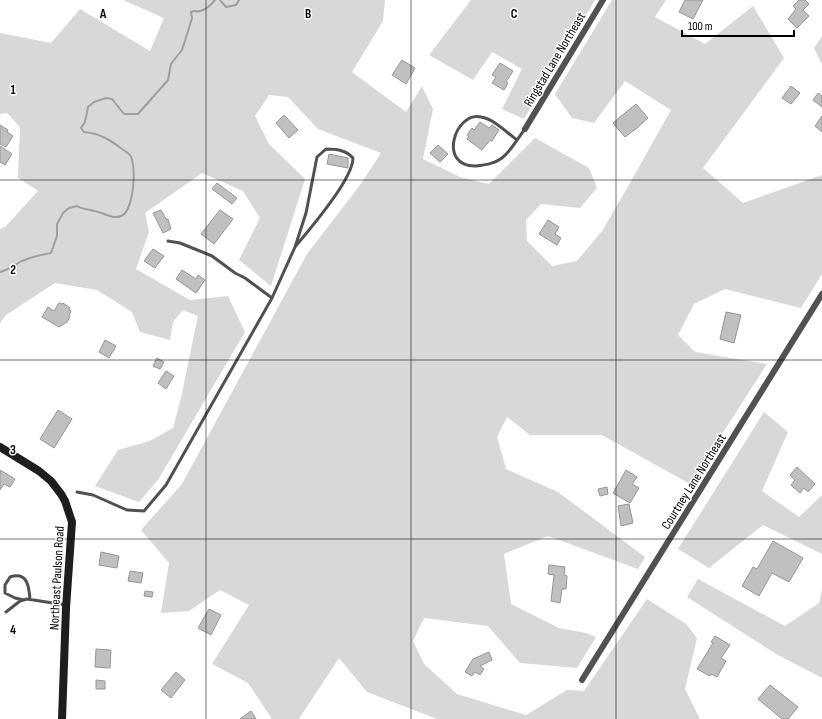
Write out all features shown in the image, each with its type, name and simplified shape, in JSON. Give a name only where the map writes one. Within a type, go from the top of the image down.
[{"type":"street","name":"Ringstad Lane Northeast","points":[[525,129],[603,0]]},
{"type":"street","name":"Courtney Lane Northeast","points":[[582,680],[822,294]]},
{"type":"street","name":"Northeast Paulson Road","points":[[0,447],[46,476],[61,494],[68,508],[72,522],[66,605],[62,719]]},
{"type":"lane","points":[[516,140],[487,118],[479,116],[470,118],[461,125],[452,146],[454,155],[460,161],[471,166],[483,166],[502,158],[525,129]]},
{"type":"lane","points":[[77,492],[93,495],[127,510],[144,511],[166,485],[272,298],[295,247],[306,213],[318,157],[326,149],[335,149],[349,154],[353,158],[353,165],[348,177],[316,222],[295,247]]},
{"type":"lane","points":[[168,241],[212,256],[234,273],[245,278],[272,298]]},
{"type":"lane","points":[[30,599],[29,587],[25,580],[19,576],[10,578],[5,585],[6,593],[15,598],[66,605]]},
{"type":"lane","points":[[6,612],[24,600]]},
{"type":"shaded area","points":[[123,0],[385,0],[383,21],[352,72],[406,112],[422,86],[433,109],[423,159],[460,177],[489,184],[535,138],[589,168],[597,188],[580,208],[541,204],[526,220],[527,241],[552,266],[577,261],[602,231],[671,110],[625,81],[594,123],[572,118],[555,94],[612,0],[666,0],[655,17],[705,44],[753,6],[784,58],[703,168],[743,203],[822,175],[822,274],[801,308],[725,289],[694,304],[678,335],[695,352],[767,364],[690,484],[602,435],[530,435],[507,417],[497,437],[506,469],[558,492],[645,557],[638,569],[548,536],[504,554],[511,604],[559,628],[586,633],[596,637],[577,668],[520,663],[488,626],[424,618],[413,641],[424,664],[457,694],[526,715],[567,690],[584,691],[647,599],[686,624],[697,638],[685,689],[700,719],[437,719],[367,692],[339,658],[299,719],[272,719],[248,683],[212,664],[249,605],[220,590],[189,611],[161,613],[169,563],[141,530],[182,484],[307,254],[360,185],[381,153],[318,129],[288,97],[269,95],[255,116],[269,144],[305,179],[271,286],[239,260],[260,218],[243,191],[202,173],[145,213],[149,232],[136,269],[190,300],[228,296],[245,332],[158,480],[139,502],[95,486],[118,450],[150,441],[173,428],[181,398],[198,316],[183,310],[173,322],[170,340],[140,332],[132,312],[97,290],[55,283],[6,315],[0,323],[0,229],[6,226],[38,191],[18,178],[20,127],[7,113],[0,114],[0,33],[51,43],[80,9],[150,51],[164,18]]},
{"type":"shaded area","points":[[471,0],[595,0],[524,119],[502,109],[522,69],[492,52],[473,80],[429,55]]},
{"type":"shaded area","points":[[822,36],[822,65],[814,48]]},
{"type":"shaded area","points":[[764,412],[788,432],[762,491],[799,517],[822,495],[822,554],[763,525],[709,568],[678,549]]},
{"type":"shaded area","points":[[698,579],[785,626],[819,603],[822,589],[822,678],[776,654],[687,597]]},
{"type":"building","points":[[685,0],[703,0],[693,19],[679,12]]},
{"type":"building","points":[[799,0],[805,0],[809,4],[803,10],[809,16],[797,28],[788,19],[796,9],[793,6]]},
{"type":"building","points":[[402,60],[415,68],[406,84],[392,75]]},
{"type":"building","points":[[500,63],[513,71],[506,82],[508,83],[504,90],[492,83],[496,77],[492,75]]},
{"type":"building","points":[[791,86],[800,93],[791,104],[782,98]]},
{"type":"building","points":[[818,93],[822,96],[822,107],[813,100]]},
{"type":"building","points":[[636,104],[648,118],[625,137],[613,123]]},
{"type":"building","points":[[284,115],[298,130],[289,138],[276,123]]},
{"type":"building","points":[[822,116],[822,132],[815,126]]},
{"type":"building","points":[[480,122],[489,128],[492,125],[499,130],[492,141],[490,140],[482,150],[467,139],[469,136],[467,135],[472,128],[474,130]]},
{"type":"building","points":[[0,125],[8,130],[7,132],[13,136],[6,147],[0,144]]},
{"type":"building","points":[[438,145],[448,154],[440,162],[430,153]]},
{"type":"building","points":[[0,146],[12,154],[5,165],[0,162]]},
{"type":"building","points":[[329,154],[348,158],[348,168],[327,164]]},
{"type":"building","points":[[217,183],[237,198],[232,204],[212,189]]},
{"type":"building","points":[[161,210],[166,219],[168,219],[171,229],[163,233],[153,213]]},
{"type":"building","points":[[220,210],[233,219],[214,244],[201,234]]},
{"type":"building","points":[[548,220],[559,227],[555,234],[561,238],[557,245],[539,234]]},
{"type":"building","points":[[153,249],[164,256],[155,268],[144,261]]},
{"type":"building","points":[[182,270],[196,279],[198,275],[205,280],[196,293],[176,279]]},
{"type":"building","points":[[59,303],[63,303],[70,308],[69,310],[71,311],[67,322],[59,327],[42,317],[48,307],[54,311]]},
{"type":"building","points":[[726,312],[741,315],[734,343],[720,339]]},
{"type":"building","points":[[105,340],[116,346],[109,358],[99,352]]},
{"type":"building","points":[[157,358],[164,362],[160,369],[153,366]]},
{"type":"building","points":[[166,371],[174,376],[166,389],[158,383]]},
{"type":"building","points":[[58,410],[72,419],[54,448],[40,439]]},
{"type":"building","points":[[797,467],[815,484],[808,492],[804,488],[800,493],[791,485],[795,480],[790,475]]},
{"type":"building","points":[[0,470],[15,479],[10,487],[4,484],[0,490]]},
{"type":"building","points":[[626,470],[637,477],[632,484],[639,488],[630,503],[613,493]]},
{"type":"building","points":[[607,487],[608,494],[600,496],[598,489]]},
{"type":"building","points":[[629,504],[633,523],[621,526],[618,506]]},
{"type":"building","points":[[773,541],[803,558],[789,582],[772,573],[759,596],[742,586],[753,567],[757,569]]},
{"type":"building","points":[[101,552],[119,556],[117,568],[99,565]]},
{"type":"building","points":[[549,565],[565,567],[564,575],[567,576],[566,589],[562,589],[560,603],[551,601],[554,575],[548,574]]},
{"type":"building","points":[[130,571],[143,573],[141,583],[128,581]]},
{"type":"building","points":[[145,591],[153,592],[152,597],[144,596]]},
{"type":"building","points":[[209,609],[221,615],[211,635],[198,628]]},
{"type":"building","points":[[715,636],[730,645],[721,658],[726,661],[717,677],[711,674],[710,676],[697,669],[713,643],[711,642]]},
{"type":"building","points":[[96,649],[111,650],[110,668],[95,667]]},
{"type":"building","points":[[489,652],[492,660],[480,666],[484,669],[480,675],[475,672],[472,676],[465,672],[473,659]]},
{"type":"building","points":[[176,672],[185,680],[171,698],[161,690]]},
{"type":"building","points":[[96,680],[105,681],[105,689],[96,689]]},
{"type":"building","points":[[770,685],[798,707],[788,719],[782,719],[758,699]]},
{"type":"building","points":[[251,711],[256,719],[240,719]]},
{"type":"waterway","points":[[0,272],[27,259],[51,253],[57,236],[57,224],[63,213],[69,208],[77,206],[114,217],[121,216],[125,212],[129,206],[133,187],[134,177],[132,160],[129,154],[109,140],[95,134],[84,132],[81,128],[85,122],[88,107],[94,102],[106,98],[112,99],[124,114],[138,114],[168,80],[171,64],[182,50],[192,18],[191,12],[203,10],[215,0]]},
{"type":"waterway","points":[[220,0],[226,7],[236,5],[239,0]]}]
